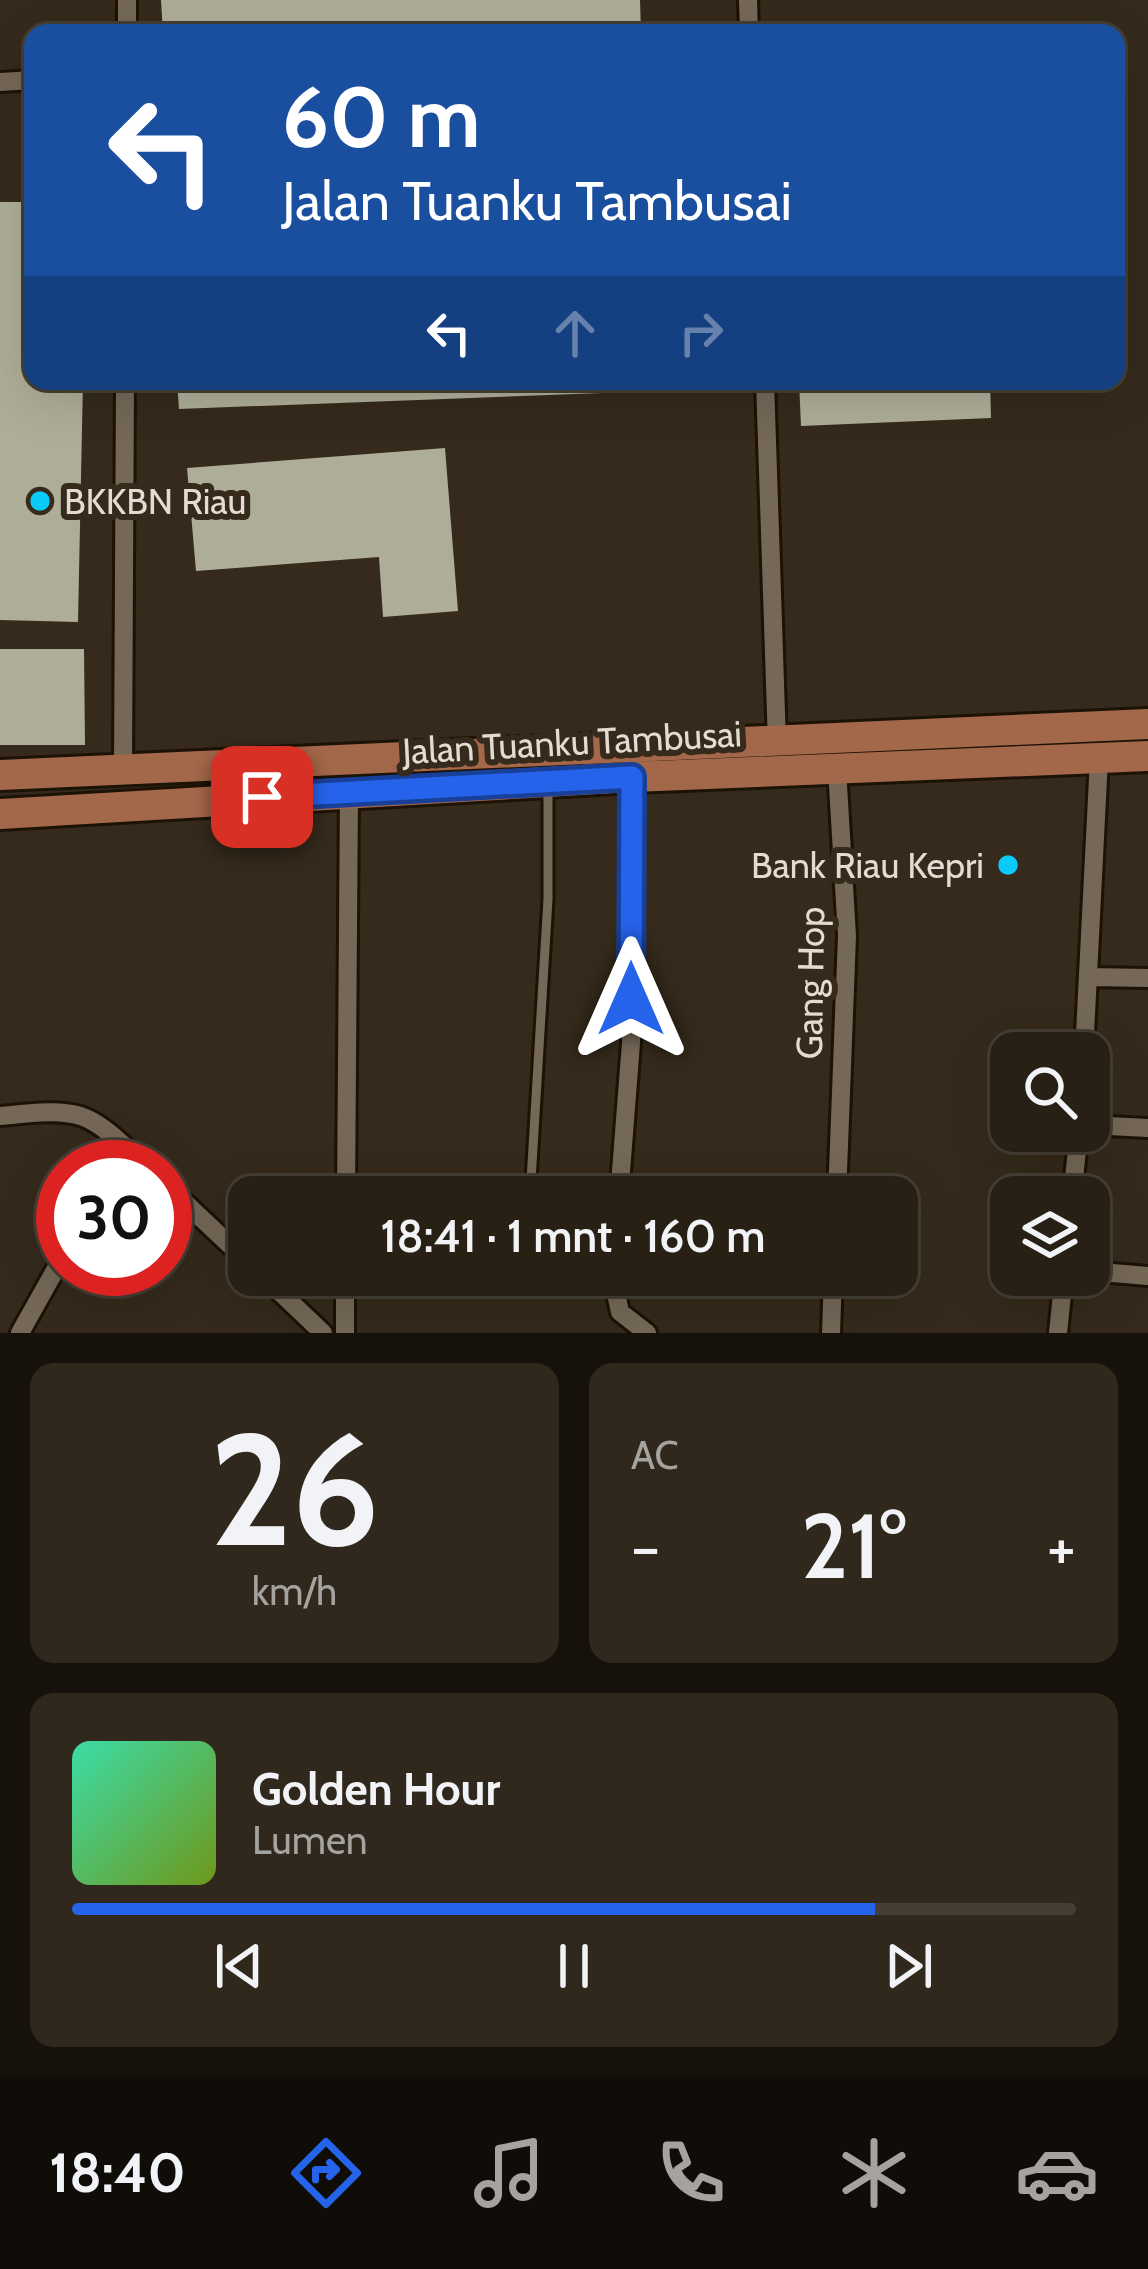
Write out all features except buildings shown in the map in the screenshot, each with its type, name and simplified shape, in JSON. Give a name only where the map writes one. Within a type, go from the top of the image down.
[{"type":"main road","name":"Jalan Tuanku Tambusai","points":[[0,775],[1148,724]]},
{"type":"main road","name":"Jalan Tuanku Tambusai","points":[[0,814],[349,791],[1148,757]]},
{"type":"street","points":[[123,770],[125,390]]},
{"type":"street","points":[[765,390],[777,744]]},
{"type":"street","points":[[1085,1032],[1100,759]]},
{"type":"street","name":"Gang Hop","points":[[837,769],[847,936],[838,1176]]},
{"type":"street","points":[[621,1176],[631,1042],[632,777]]},
{"type":"street","points":[[346,1176],[349,791]]},
{"type":"street","points":[[1089,976],[1148,978]]},
{"type":"street","points":[[0,1116],[75,1114],[100,1120],[118,1140]]},
{"type":"street","points":[[1110,1126],[1148,1128]]},
{"type":"street","points":[[192,1209],[228,1243]]},
{"type":"street","points":[[1110,1273],[1148,1276]]},
{"type":"street","points":[[20,1333],[41,1296]]},
{"type":"street","points":[[284,1296],[323,1333]]},
{"type":"street","points":[[345,1296],[345,1333]]},
{"type":"street","points":[[617,1296],[620,1312],[646,1333]]},
{"type":"street","points":[[831,1333],[832,1296]]},
{"type":"street","points":[[1058,1333],[1062,1296]]},
{"type":"lane","points":[[531,1176],[548,898],[548,782]]},
{"type":"place","name":"BKKBN Riau","points":[[40,501]]},
{"type":"place","name":"Bank Riau Kepri","points":[[1008,865]]},
{"type":"route","points":[[262,797],[632,777],[631,999]]}]
